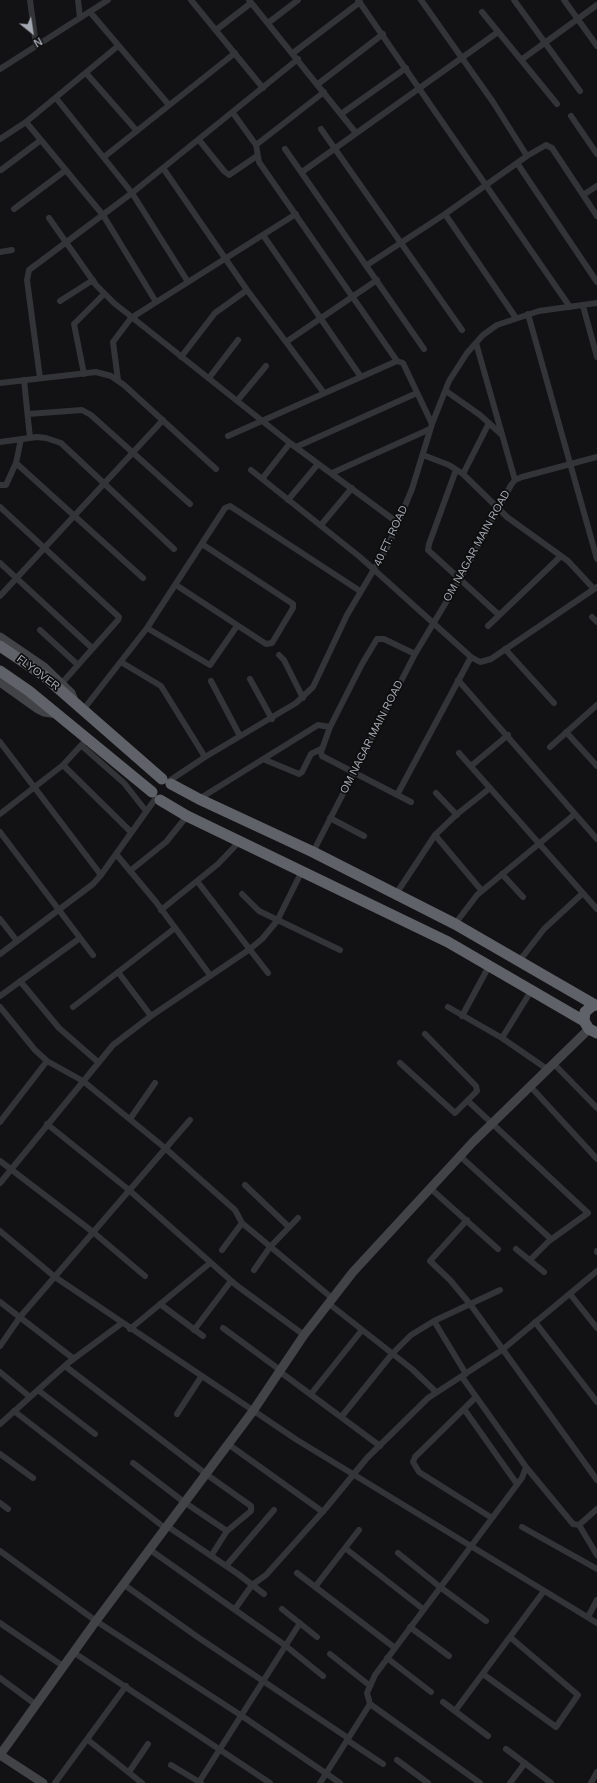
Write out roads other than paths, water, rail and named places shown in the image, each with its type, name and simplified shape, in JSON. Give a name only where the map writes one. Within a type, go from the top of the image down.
[{"type":"highway","name":"FLYOVER","points":[[0,646],[43,675],[168,781],[199,799],[313,852],[455,924],[596,1005]]},
{"type":"highway","name":"FLYOVER","points":[[0,671],[29,691],[57,714],[85,742],[156,797],[187,816],[448,942],[532,991],[590,1028]]},
{"type":"highway","points":[[155,781],[168,781],[173,788],[171,796],[168,798],[156,797],[155,781]]},
{"type":"highway","points":[[590,1028],[585,1012],[596,1005]]},
{"type":"street","points":[[30,0],[36,45]]},
{"type":"street","points":[[78,0],[80,18]]},
{"type":"street","points":[[0,69],[108,0]]},
{"type":"street","points":[[192,0],[262,88]]},
{"type":"street","points":[[268,23],[298,0]]},
{"type":"street","points":[[421,0],[462,58],[527,156]]},
{"type":"street","points":[[514,0],[580,91]]},
{"type":"street","points":[[564,0],[597,46]]},
{"type":"street","points":[[216,30],[250,1],[356,133]]},
{"type":"street","points":[[293,53],[359,1],[570,307]]},
{"type":"street","points":[[521,60],[597,5]]},
{"type":"street","points":[[90,12],[169,105]]},
{"type":"street","points":[[482,12],[557,104]]},
{"type":"street","points":[[302,172],[498,32]]},
{"type":"street","points":[[318,84],[383,34]]},
{"type":"street","points":[[0,139],[26,122],[118,46]]},
{"type":"street","points":[[104,157],[235,53]]},
{"type":"street","points":[[40,378],[27,275],[32,267],[132,193],[298,59]]},
{"type":"street","points":[[341,114],[406,68]]},
{"type":"street","points":[[86,73],[137,131]]},
{"type":"street","points":[[256,145],[324,92]]},
{"type":"street","points":[[56,98],[132,193],[188,282]]},
{"type":"street","points":[[233,113],[256,145],[258,149],[257,156],[296,214],[397,361],[403,363],[431,427],[332,473]]},
{"type":"street","points":[[570,116],[597,154]]},
{"type":"street","points":[[26,122],[103,215],[156,302]]},
{"type":"street","points":[[321,129],[462,330]]},
{"type":"street","points":[[1,170],[41,140]]},
{"type":"street","points":[[199,140],[229,175],[257,156]]},
{"type":"street","points":[[367,265],[445,214],[527,156],[540,148],[550,145],[597,216]]},
{"type":"street","points":[[285,149],[424,348]]},
{"type":"street","points":[[517,163],[597,282]]},
{"type":"street","points":[[163,168],[247,290],[324,394]]},
{"type":"street","points":[[14,209],[66,170]]},
{"type":"street","points":[[583,195],[597,186]]},
{"type":"street","points":[[118,380],[113,342],[131,318],[296,214]]},
{"type":"street","points":[[445,214],[516,318]]},
{"type":"street","points":[[49,218],[92,280],[104,294],[131,318],[290,443],[398,523]]},
{"type":"street","points":[[263,235],[362,377]]},
{"type":"street","points":[[0,252],[12,250]]},
{"type":"street","points":[[60,301],[92,280]]},
{"type":"street","points":[[286,342],[377,280]]},
{"type":"street","points":[[181,356],[215,313],[247,290]]},
{"type":"street","points":[[84,374],[74,324],[104,294]]},
{"type":"street","name":"40 FT. ROAD","points":[[168,781],[240,736],[272,719],[303,698],[317,679],[338,631],[360,591],[374,570],[398,523],[423,455],[431,427],[446,391],[460,362],[476,343],[490,329],[528,314],[548,309],[583,306],[597,303]]},
{"type":"street","points":[[583,306],[597,357]]},
{"type":"street","points":[[528,314],[597,559]]},
{"type":"street","points":[[208,378],[238,340]]},
{"type":"street","points":[[476,343],[515,480]]},
{"type":"street","points":[[228,436],[397,361]]},
{"type":"street","points":[[237,401],[266,366]]},
{"type":"street","points":[[0,382],[102,373],[118,380],[216,469]]},
{"type":"street","points":[[24,380],[30,438]]},
{"type":"street","points":[[446,391],[489,423],[502,435]]},
{"type":"street","points":[[296,447],[417,393]]},
{"type":"street","points":[[28,414],[82,410],[98,420],[132,453],[190,504]]},
{"type":"street","points":[[0,596],[163,420]]},
{"type":"street","points":[[462,474],[489,423]]},
{"type":"street","points":[[0,442],[30,438],[46,438],[61,443],[174,549]]},
{"type":"street","points":[[0,485],[6,485],[16,463],[21,439]]},
{"type":"street","points":[[262,479],[290,443]]},
{"type":"street","points":[[251,470],[321,525],[374,570],[471,657],[480,662],[486,661],[505,650],[595,588],[561,556],[497,509],[462,474],[423,455]]},
{"type":"street","name":"OM NAGAR MAIN ROAD","points":[[313,852],[415,654],[460,579],[497,509],[515,480],[597,458]]},
{"type":"street","points":[[16,463],[143,578]]},
{"type":"street","points":[[288,500],[318,464]]},
{"type":"street","points":[[456,470],[428,547],[430,552],[499,616]]},
{"type":"street","points":[[321,525],[352,488]]},
{"type":"street","points":[[0,637],[36,659],[72,693],[79,706],[121,662],[147,628],[225,508],[230,506],[360,591]]},
{"type":"street","points":[[0,507],[119,617],[118,620],[62,683]]},
{"type":"street","points":[[176,585],[237,626],[270,645],[293,608],[293,604],[202,544]]},
{"type":"street","points":[[488,626],[561,556]]},
{"type":"street","points":[[0,563],[92,648]]},
{"type":"street","points":[[592,617],[597,622]]},
{"type":"street","points":[[147,628],[206,665],[210,665],[237,626]]},
{"type":"street","points":[[40,630],[78,665]]},
{"type":"street","points":[[411,802],[322,756],[321,749],[330,727],[362,664],[377,639],[384,639],[415,654]]},
{"type":"street","points":[[505,650],[554,703]]},
{"type":"street","points":[[279,654],[284,660],[303,698]]},
{"type":"street","points":[[397,795],[471,657]]},
{"type":"street","points":[[121,662],[161,686],[205,757]]},
{"type":"street","points":[[250,679],[272,719]]},
{"type":"street","points":[[458,680],[508,735],[597,839]]},
{"type":"street","points":[[211,681],[240,736]]},
{"type":"street","points":[[0,682],[38,710],[57,714]]},
{"type":"street","points":[[550,747],[597,705]]},
{"type":"street","points":[[199,799],[318,725],[330,727]]},
{"type":"street","points":[[566,732],[597,766]]},
{"type":"street","points":[[471,766],[508,735]]},
{"type":"street","points":[[0,742],[101,876]]},
{"type":"street","points":[[0,814],[63,765],[85,742],[124,783],[146,811]]},
{"type":"street","points":[[263,759],[299,774],[302,772],[311,754],[321,749]]},
{"type":"street","points":[[459,753],[597,909]]},
{"type":"street","points":[[63,765],[130,832]]},
{"type":"street","points":[[396,894],[435,835],[457,814],[490,788]]},
{"type":"street","points":[[436,793],[457,814]]},
{"type":"street","points":[[0,954],[59,910],[101,876],[130,832],[156,797]]},
{"type":"street","points":[[455,924],[470,903],[482,890],[575,814]]},
{"type":"street","points":[[130,871],[166,842],[187,816]]},
{"type":"street","points":[[330,818],[364,836]]},
{"type":"street","points":[[0,832],[93,955]]},
{"type":"street","points":[[435,835],[482,890]]},
{"type":"street","points":[[161,910],[198,882],[240,841]]},
{"type":"street","points":[[116,854],[175,928],[210,976]]},
{"type":"street","points":[[0,1183],[98,1062],[123,1036],[250,949],[262,939],[277,921],[302,871]]},
{"type":"street","points":[[502,874],[523,897]]},
{"type":"street","points":[[198,882],[268,974]]},
{"type":"street","points":[[520,960],[544,929],[583,893]]},
{"type":"street","points":[[242,894],[259,911],[277,921],[340,950]]},
{"type":"street","points":[[0,918],[17,941]]},
{"type":"street","points":[[73,1007],[175,928]]},
{"type":"street","points":[[0,996],[80,938]]},
{"type":"street","points":[[462,1016],[489,966]]},
{"type":"street","points":[[118,972],[151,1016]]},
{"type":"street","points":[[20,981],[59,1028],[98,1062]]},
{"type":"street","points":[[502,1038],[532,991]]},
{"type":"street","points":[[0,1007],[23,1037],[47,1061],[83,1081],[165,1148],[235,1210],[242,1223],[270,1246],[362,1330],[412,1369],[436,1392]]},
{"type":"street","points":[[448,1007],[550,1066],[597,1108]]},
{"type":"street","points":[[43,1783],[0,1755],[73,1652],[253,1411],[304,1335],[353,1272],[491,1124],[590,1028]]},
{"type":"street","points":[[400,1064],[452,1112],[458,1112],[477,1092],[476,1086],[425,1034]]},
{"type":"street","points":[[0,1122],[47,1061]]},
{"type":"street","points":[[130,1119],[155,1083]]},
{"type":"street","points":[[530,1086],[597,1159]]},
{"type":"street","points":[[468,1102],[588,1213],[551,1239],[530,1260]]},
{"type":"street","points":[[0,1346],[20,1317],[190,1120]]},
{"type":"street","points":[[48,1124],[129,1190],[231,1281],[304,1335]]},
{"type":"street","points":[[460,1156],[551,1239]]},
{"type":"street","points":[[0,1161],[93,1232],[145,1276]]},
{"type":"street","points":[[245,1184],[289,1227]]},
{"type":"street","points":[[430,1188],[498,1249]]},
{"type":"street","points":[[254,1270],[270,1246],[298,1218]]},
{"type":"street","points":[[467,1220],[430,1262],[450,1280],[470,1304],[597,1480]]},
{"type":"street","points":[[222,1250],[242,1223]]},
{"type":"street","points":[[0,1231],[55,1277],[201,1377],[352,1476],[597,1623]]},
{"type":"street","points":[[516,1249],[544,1272]]},
{"type":"street","points":[[130,1329],[210,1263]]},
{"type":"street","points":[[235,1609],[252,1585],[266,1576],[352,1476],[380,1446],[436,1392],[502,1350],[597,1271]]},
{"type":"street","points":[[194,1330],[231,1281]]},
{"type":"street","points":[[342,1416],[392,1354],[411,1335],[434,1321],[500,1290]]},
{"type":"street","points":[[570,1294],[597,1328]]},
{"type":"street","points":[[0,1302],[74,1359]]},
{"type":"street","points":[[160,1304],[204,1336]]},
{"type":"street","points":[[434,1321],[476,1397],[526,1467],[573,1524],[579,1525],[597,1510]]},
{"type":"street","points":[[535,1322],[597,1402]]},
{"type":"street","points":[[0,1424],[65,1366],[122,1323]]},
{"type":"street","points":[[223,1328],[380,1446]]},
{"type":"street","points":[[312,1394],[362,1330]]},
{"type":"street","points":[[65,1366],[252,1508],[251,1511],[227,1531],[211,1556]]},
{"type":"street","points":[[0,1372],[30,1397]]},
{"type":"street","points":[[178,1414],[201,1377]]},
{"type":"street","points":[[38,1390],[95,1434]]},
{"type":"street","points":[[476,1397],[415,1457],[413,1462],[419,1472],[492,1518]]},
{"type":"street","points":[[464,1409],[517,1484]]},
{"type":"street","points":[[14,1411],[166,1527],[226,1566],[264,1594]]},
{"type":"street","points":[[228,1444],[322,1512]]},
{"type":"street","points":[[0,1454],[33,1478]]},
{"type":"street","points":[[133,1463],[184,1502],[227,1531]]},
{"type":"street","points":[[480,1783],[370,1704],[367,1693],[369,1685],[387,1658],[517,1484],[526,1467]]},
{"type":"street","points":[[0,1503],[8,1509]]},
{"type":"street","points":[[226,1566],[274,1510]]},
{"type":"street","points":[[579,1525],[597,1555]]},
{"type":"street","points":[[522,1527],[597,1569]]},
{"type":"street","points":[[315,1587],[359,1530]]},
{"type":"street","points":[[345,1548],[423,1609]]},
{"type":"street","points":[[149,1549],[286,1646],[323,1676]]},
{"type":"street","points":[[0,1551],[96,1621],[242,1716],[340,1783]]},
{"type":"street","points":[[398,1553],[440,1587],[486,1621]]},
{"type":"street","points":[[297,1573],[395,1648]]},
{"type":"street","points":[[123,1584],[383,1764]]},
{"type":"street","points":[[455,1710],[544,1591]]},
{"type":"street","points":[[588,1617],[597,1600]]},
{"type":"street","points":[[282,1609],[317,1637]]},
{"type":"street","points":[[0,1623],[63,1666]]},
{"type":"street","points":[[171,1765],[200,1782],[219,1749],[242,1716],[300,1623]]},
{"type":"street","points":[[410,1628],[449,1656]]},
{"type":"street","points":[[483,1674],[556,1727],[578,1695],[510,1637]]},
{"type":"street","points":[[73,1652],[270,1783]]},
{"type":"street","points":[[330,1654],[369,1685]]},
{"type":"street","points":[[387,1658],[431,1692]]},
{"type":"street","points":[[0,1678],[36,1704]]},
{"type":"street","points":[[55,1783],[88,1740],[126,1686]]},
{"type":"street","points":[[443,1702],[488,1736]]},
{"type":"street","points":[[320,1783],[370,1704]]},
{"type":"street","points":[[88,1740],[142,1783]]},
{"type":"street","points":[[129,1772],[148,1744]]},
{"type":"street","points":[[506,1750],[551,1783]]},
{"type":"street","points":[[397,1760],[428,1783]]},
{"type":"street","points":[[510,1783],[525,1763]]},
{"type":"street","points":[[591,1783],[597,1772]]}]
